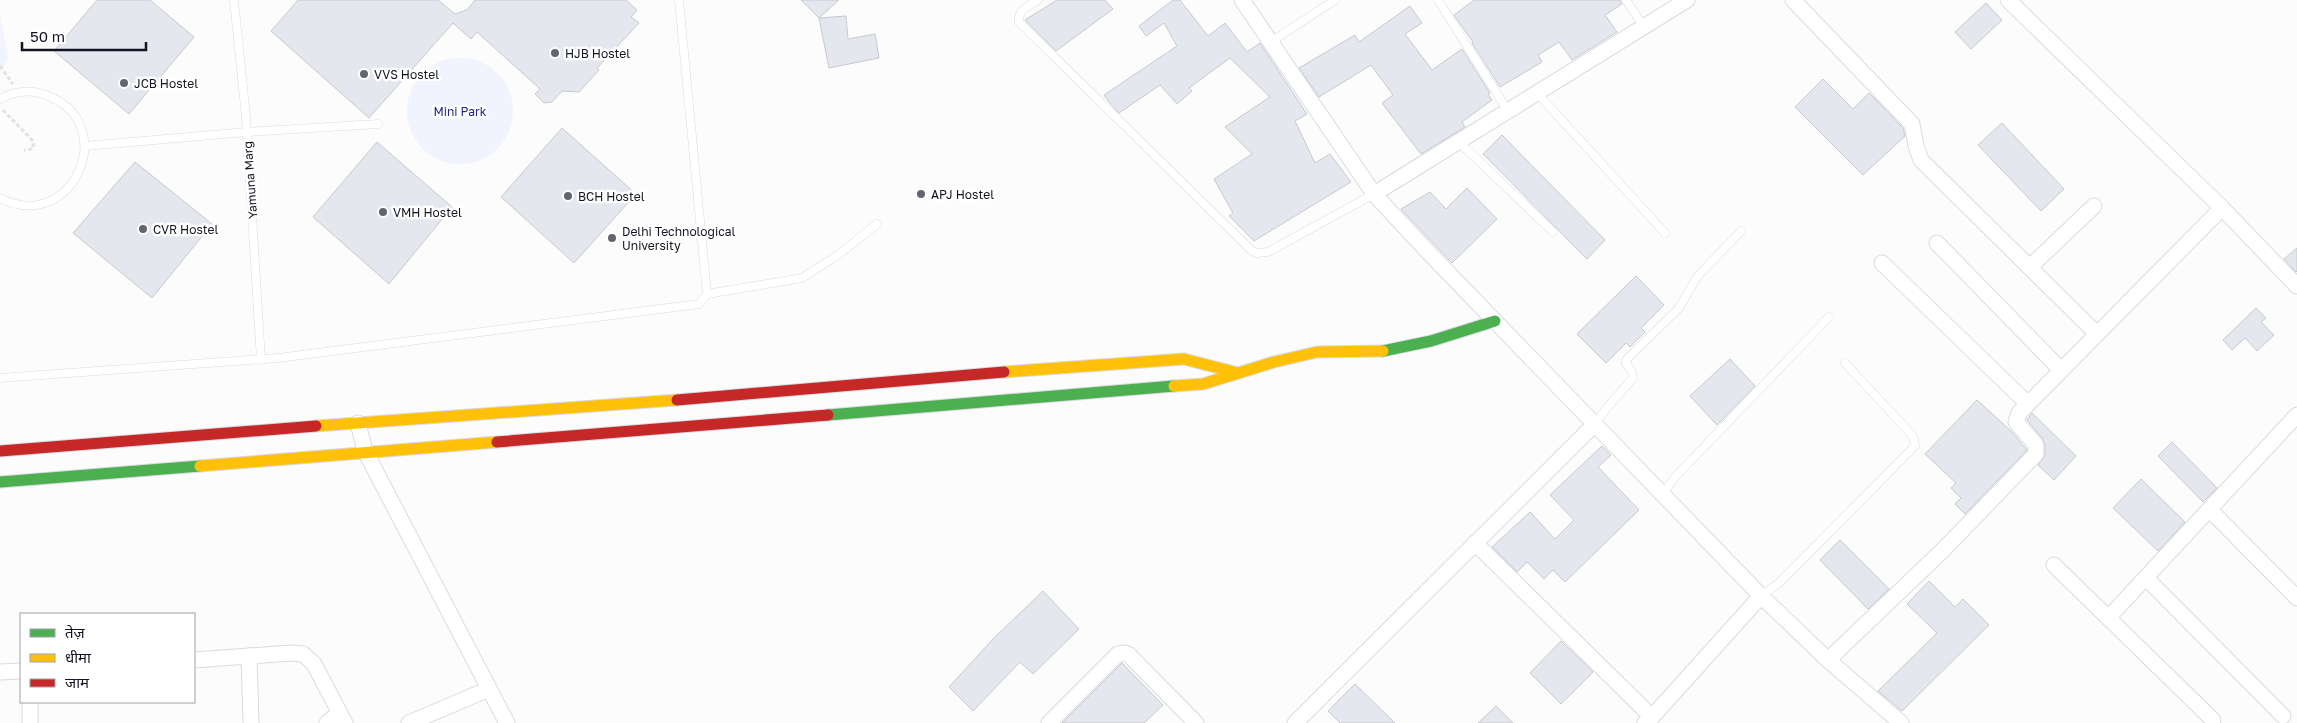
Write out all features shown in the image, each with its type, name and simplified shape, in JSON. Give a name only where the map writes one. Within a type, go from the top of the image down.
[{"type":"street","points":[[1242,0],[1374,194],[1762,596],[1828,660],[1901,723]]},
{"type":"street","points":[[1374,194],[1687,0]]},
{"type":"street","points":[[1793,0],[1912,124],[1921,160],[2097,334]]},
{"type":"street","points":[[2008,0],[2222,208],[2297,286]]},
{"type":"street","points":[[2030,268],[2094,206]]},
{"type":"street","points":[[1828,660],[1943,550],[2036,454],[2036,445],[2016,422],[2019,413],[2222,208]]},
{"type":"street","points":[[1937,243],[2061,370]]},
{"type":"street","points":[[1882,263],[2028,404]]},
{"type":"street","points":[[0,482],[1203,384],[1318,351],[1346,350],[1366,353],[1394,350],[1495,321]]},
{"type":"street","points":[[0,452],[207,437],[358,423],[720,397],[975,374],[1184,359],[1238,373]]},
{"type":"street","points":[[2109,617],[2297,415]]},
{"type":"street","points":[[358,423],[365,451],[507,723]]},
{"type":"street","points":[[1295,723],[1595,424]]},
{"type":"street","points":[[2210,510],[2297,598]]},
{"type":"street","points":[[1475,543],[1648,720],[1762,596]]},
{"type":"street","points":[[2054,565],[2213,720]]},
{"type":"street","points":[[2146,578],[2284,716]]},
{"type":"street","points":[[1049,723],[1118,654],[1124,652],[1130,655],[1196,723]]},
{"type":"street","points":[[195,660],[290,653],[303,654],[314,664],[342,718],[327,723]]},
{"type":"street","points":[[249,656],[251,723]]},
{"type":"street","points":[[0,672],[20,671]]},
{"type":"street","points":[[409,723],[489,689]]},
{"type":"street","points":[[30,703],[30,723]]},
{"type":"lane","name":"Yamuna Marg","points":[[234,0],[246,132],[261,360]]},
{"type":"lane","points":[[0,378],[261,360],[699,304],[706,294],[679,0]]},
{"type":"lane","points":[[1038,0],[1022,10],[1018,16],[1019,22],[1252,251],[1257,253],[1268,252],[1374,194]]},
{"type":"lane","points":[[1271,42],[1335,0]]},
{"type":"lane","points":[[1438,0],[1508,111]]},
{"type":"lane","points":[[1626,0],[1644,26]]},
{"type":"lane","points":[[0,99],[19,92],[43,94],[64,105],[79,123],[85,146],[81,170],[72,185],[59,197],[48,202],[24,206],[0,198]]},
{"type":"lane","points":[[1537,93],[1665,233]]},
{"type":"lane","points":[[85,146],[246,132],[378,124]]},
{"type":"lane","points":[[1459,142],[1553,232]]},
{"type":"lane","points":[[706,294],[802,278],[838,255],[877,224]]},
{"type":"lane","points":[[1595,424],[1604,410],[1633,378],[1632,372],[1626,363],[1627,359],[1679,308],[1697,277],[1741,231]]},
{"type":"lane","points":[[1663,494],[1675,477],[1829,318]]},
{"type":"lane","points":[[1762,596],[1779,583],[1915,446],[1913,436],[1845,363]]},
{"type":"path","points":[[0,66],[19,92]]},
{"type":"path","points":[[0,105],[5,113],[33,141],[33,149],[24,150]]},
{"type":"green space","points":[[0,15],[9,59],[0,71]]},
{"type":"green space","name":"Mini Park","points":[[460,58],[480,62],[497,74],[509,91],[513,111],[509,131],[497,148],[480,160],[460,164],[440,160],[423,148],[411,131],[407,111],[411,91],[423,74],[440,62]]},
{"type":"building","name":"JCB Hostel","points":[[97,0],[150,0],[194,37],[129,114],[54,51]]},
{"type":"building","points":[[298,0],[438,0],[455,14],[467,10],[475,0],[626,0],[637,10],[631,17],[639,23],[597,68],[599,70],[579,92],[562,91],[552,102],[544,103],[535,94],[540,89],[477,32],[471,39],[453,23],[369,118],[271,31]]},
{"type":"building","points":[[801,0],[839,0],[819,18]]},
{"type":"building","points":[[1057,0],[1105,0],[1113,9],[1056,51],[1025,20]]},
{"type":"building","points":[[1173,0],[1180,0],[1208,36],[1225,23],[1247,52],[1260,43],[1307,114],[1295,121],[1315,163],[1330,154],[1351,182],[1254,241],[1229,216],[1233,213],[1214,179],[1252,154],[1225,127],[1270,97],[1230,58],[1189,88],[1192,91],[1177,104],[1160,85],[1119,113],[1104,95],[1177,46],[1164,23],[1146,36],[1139,26]]},
{"type":"building","points":[[1474,0],[1620,0],[1622,4],[1605,15],[1617,32],[1572,60],[1559,42],[1538,55],[1542,62],[1500,87],[1454,15]]},
{"type":"building","points":[[1986,3],[2002,20],[1971,49],[1955,32]]},
{"type":"building","points":[[1410,6],[1422,23],[1405,34],[1432,70],[1462,49],[1490,93],[1488,94],[1492,100],[1462,122],[1465,127],[1421,154],[1382,103],[1393,95],[1371,65],[1319,97],[1299,68],[1355,35],[1359,42]]},
{"type":"building","points":[[846,16],[848,39],[875,34],[879,58],[829,68],[819,18]]},
{"type":"building","points":[[1823,79],[1853,109],[1869,93],[1903,128],[1905,136],[1863,175],[1795,107]]},
{"type":"building","points":[[2002,123],[2064,189],[2041,211],[1978,145]]},
{"type":"building","name":"BCH Hostel","points":[[562,128],[636,194],[574,263],[501,197]]},
{"type":"building","points":[[1502,135],[1605,240],[1587,259],[1483,154]]},
{"type":"building","name":"VMH Hostel","points":[[377,142],[452,207],[389,284],[313,217]]},
{"type":"building","name":"CVR Hostel","points":[[135,162],[212,224],[152,298],[73,233]]},
{"type":"building","points":[[1467,188],[1497,219],[1452,263],[1401,209],[1430,192],[1446,209]]},
{"type":"building","points":[[2297,248],[2297,271],[2296,272],[2284,259]]},
{"type":"building","points":[[1636,276],[1664,305],[1641,328],[1645,332],[1630,347],[1626,343],[1606,363],[1577,334]]},
{"type":"building","points":[[2256,308],[2266,318],[2261,322],[2274,335],[2257,351],[2245,338],[2232,350],[2223,340]]},
{"type":"building","points":[[1730,359],[1755,386],[1717,425],[1690,396]]},
{"type":"building","points":[[1977,400],[2012,432],[2027,450],[1965,514],[1955,504],[1961,498],[1951,488],[1956,483],[1925,454]]},
{"type":"building","points":[[2032,413],[2076,456],[2054,480],[2038,465],[2045,455],[2045,445],[2043,439],[2027,420]]},
{"type":"building","points":[[2172,442],[2217,488],[2203,502],[2158,456]]},
{"type":"building","points":[[1602,446],[1611,455],[1598,467],[1639,510],[1565,582],[1553,570],[1544,579],[1527,562],[1517,572],[1492,547],[1530,512],[1555,539],[1574,520],[1550,495]]},
{"type":"building","points":[[2141,479],[2185,522],[2158,551],[2113,508]]},
{"type":"building","points":[[1840,540],[1889,589],[1868,609],[1820,560]]},
{"type":"building","points":[[1929,581],[1955,607],[1963,599],[1989,625],[1902,711],[1878,691],[1937,633],[1907,604]]},
{"type":"building","points":[[1043,591],[1079,629],[1033,674],[1020,662],[973,711],[949,687],[994,638]]},
{"type":"building","points":[[1561,641],[1593,672],[1561,704],[1530,673]]},
{"type":"building","points":[[1122,663],[1163,705],[1144,723],[1062,723]]},
{"type":"building","points":[[1355,684],[1395,723],[1340,723],[1328,711]]},
{"type":"building","points":[[1496,706],[1513,723],[1478,723]]},
{"type":"traffic: fast","points":[[1383,351],[1431,341],[1495,321]]},
{"type":"traffic: fast","points":[[828,415],[1174,386]]},
{"type":"traffic: fast","points":[[0,482],[200,466]]},
{"type":"traffic: slow","points":[[1174,386],[1203,384],[1274,362],[1317,352],[1383,351]]},
{"type":"traffic: slow","points":[[1004,372],[1184,359],[1238,373]]},
{"type":"traffic: slow","points":[[316,426],[677,400]]},
{"type":"traffic: slow","points":[[200,466],[497,442]]},
{"type":"traffic: jam","points":[[677,400],[1004,372]]},
{"type":"traffic: jam","points":[[497,442],[828,415]]},
{"type":"traffic: jam","points":[[0,451],[316,426]]},
{"type":"place","name":"HJB Hostel","points":[[555,53]]},
{"type":"place","name":"VVS Hostel","points":[[364,74]]},
{"type":"place","name":"JCB Hostel","points":[[124,83]]},
{"type":"place","name":"APJ Hostel","points":[[921,194]]},
{"type":"place","name":"BCH Hostel","points":[[568,196]]},
{"type":"place","name":"VMH Hostel","points":[[383,212]]},
{"type":"place","name":"CVR Hostel","points":[[143,229]]},
{"type":"place","name":"Delhi Technological University","points":[[612,238]]}]
